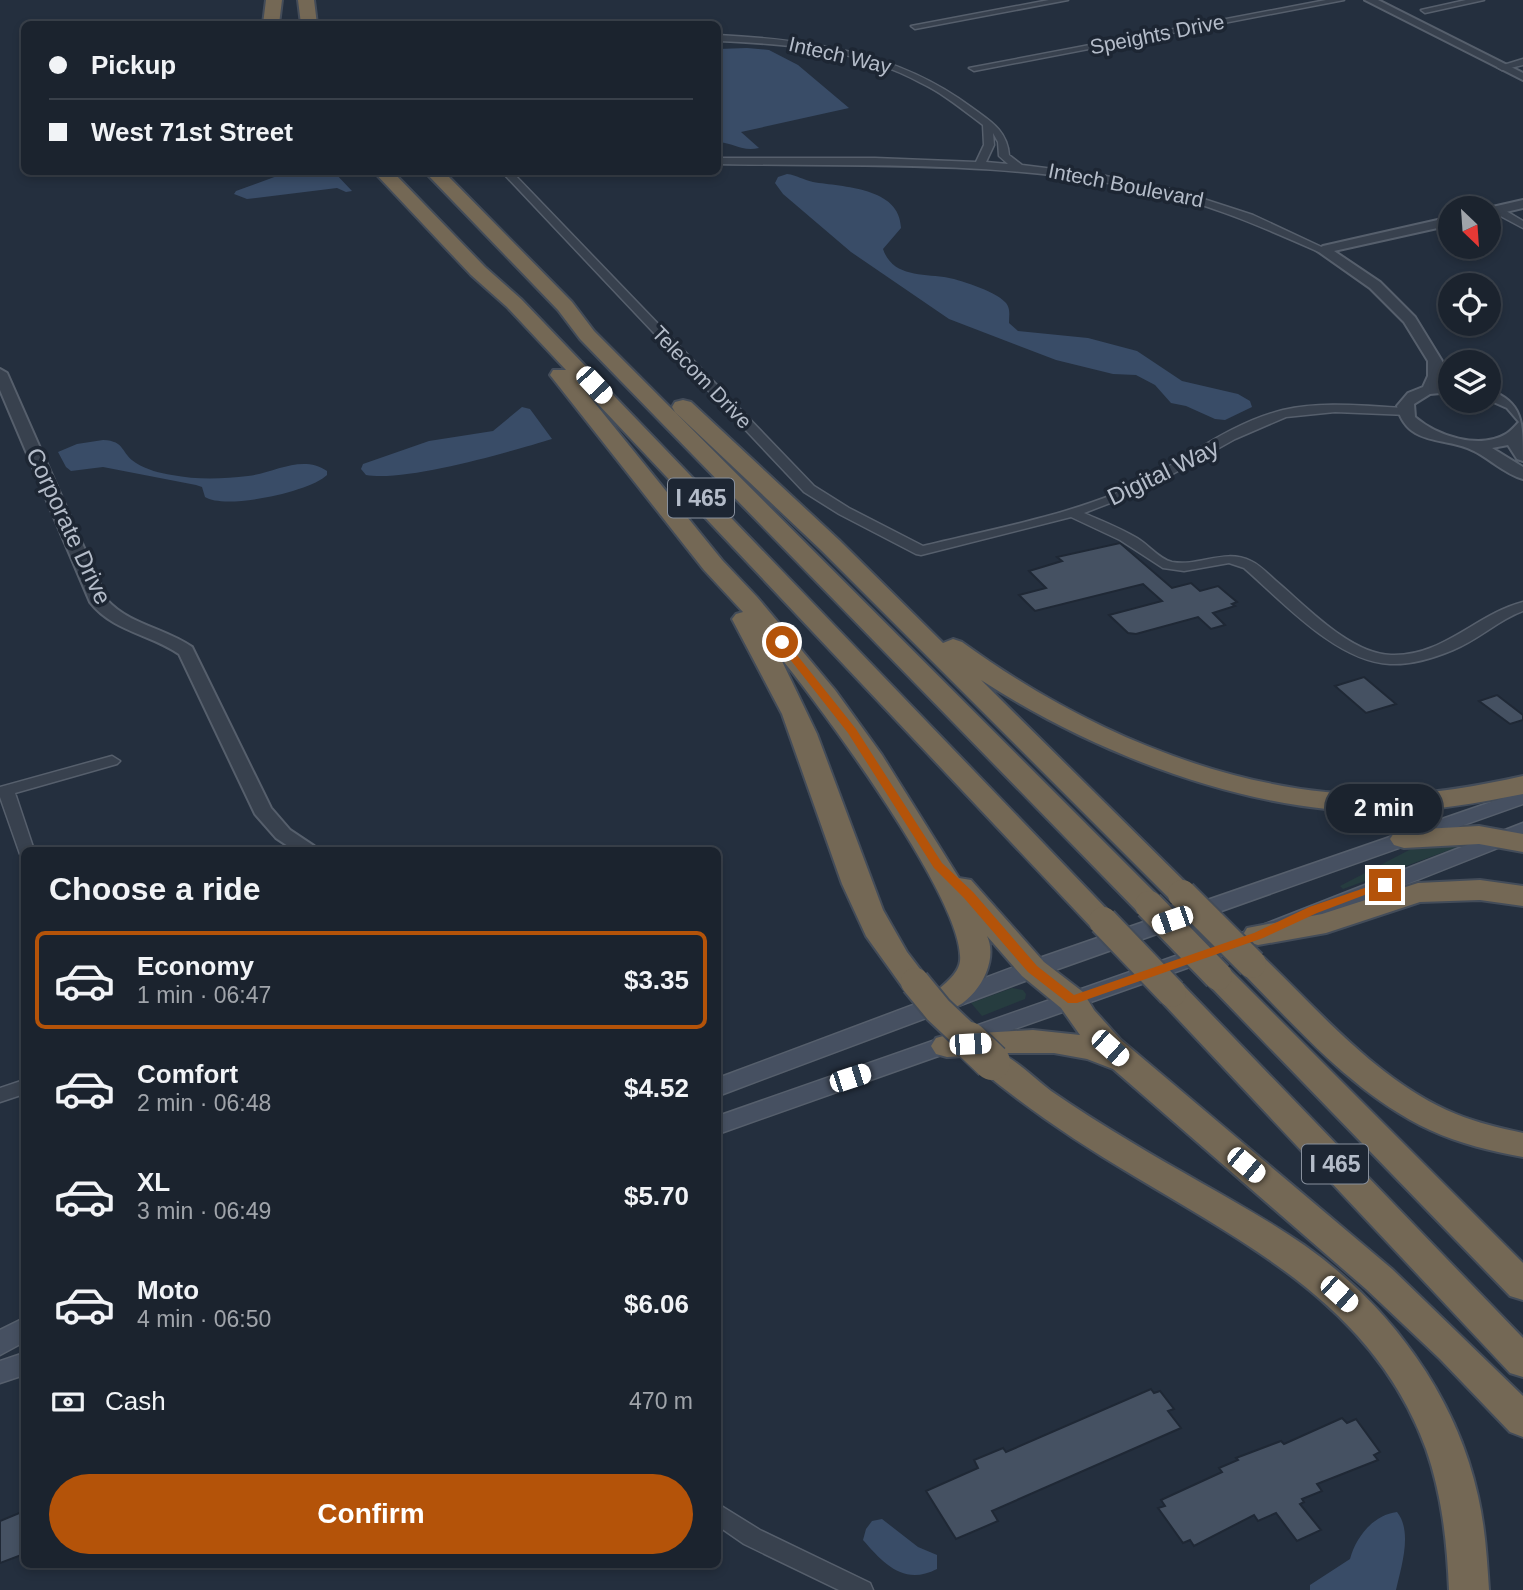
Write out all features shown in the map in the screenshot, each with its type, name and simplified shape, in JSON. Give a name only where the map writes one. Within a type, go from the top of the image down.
[{"type":"highway","points":[[271,21],[274,0]]},
{"type":"highway","points":[[306,0],[309,21]]},
{"type":"highway","name":"I 465","points":[[386,175],[478,271],[514,303],[1523,1362]]},
{"type":"highway","name":"I 465","points":[[437,175],[565,306],[596,344],[1523,1286]]},
{"type":"highway","points":[[478,271],[499,306],[566,382],[713,565],[748,602],[826,696],[868,755],[938,865],[972,931],[976,955],[969,977],[943,1002]]},
{"type":"highway","points":[[565,306],[602,331],[830,545],[1182,894],[1255,950],[1356,1065],[1392,1095],[1414,1109],[1463,1131],[1523,1144]]},
{"type":"highway","points":[[830,545],[874,578],[948,643],[995,678],[1069,721],[1162,761],[1294,794],[1347,802],[1390,803],[1461,798],[1523,785]]},
{"type":"highway","points":[[713,565],[769,660],[796,715],[871,917],[891,952],[938,1010],[992,1062],[1067,1120],[1258,1233],[1303,1263],[1373,1328],[1422,1398],[1452,1466],[1466,1527],[1469,1590]]},
{"type":"highway","points":[[1294,794],[1371,797],[1442,793],[1523,774]]},
{"type":"highway","points":[[1404,839],[1447,833],[1517,837]]},
{"type":"highway","points":[[938,865],[969,895],[1033,969],[1072,1000],[1098,1036],[1129,1066],[1379,1279],[1453,1349],[1523,1421]]},
{"type":"highway","points":[[1255,950],[1418,893],[1480,890],[1523,896]]},
{"type":"highway","points":[[947,1046],[1061,1041],[1101,1051],[1129,1066]]},
{"type":"main road","points":[[721,1086],[1033,969],[1523,797]]},
{"type":"main road","points":[[721,1124],[1072,1000],[1255,950],[1313,910],[1517,837]]},
{"type":"main road","points":[[0,1336],[21,1329]]},
{"type":"main road","points":[[0,1344],[21,1330]]},
{"type":"main road","points":[[0,1358],[21,1348]]},
{"type":"main road","points":[[0,1373],[21,1365]]},
{"type":"street","points":[[915,26],[1064,0]]},
{"type":"street","name":"Speights Drive","points":[[974,68],[1340,0]]},
{"type":"street","points":[[1370,0],[1523,77]]},
{"type":"street","points":[[1424,10],[1480,0]]},
{"type":"street","name":"Intech Way","points":[[721,38],[813,46],[891,65],[935,87],[988,125]]},
{"type":"street","points":[[1502,66],[1523,62]]},
{"type":"street","points":[[980,164],[989,145],[988,125]]},
{"type":"street","points":[[988,125],[1001,137],[1004,156],[1018,166]]},
{"type":"street","name":"Intech Boulevard","points":[[721,161],[1018,166],[1084,173],[1193,197],[1257,219],[1323,250],[1360,274],[1396,303],[1438,363]]},
{"type":"street","name":"Telecom Drive","points":[[510,175],[809,489],[844,511],[920,551]]},
{"type":"street","points":[[1502,209],[1523,204]]},
{"type":"street","points":[[1502,215],[1523,225]]},
{"type":"street","points":[[1323,250],[1438,223]]},
{"type":"street","points":[[1429,390],[1435,376],[1435,361]]},
{"type":"street","name":"Corporate Drive","points":[[0,373],[99,602],[119,621],[173,642],[186,652],[262,810],[283,834],[302,847]]},
{"type":"street","points":[[1438,389],[1429,390],[1409,399],[1405,412],[1411,423],[1426,433],[1447,440],[1474,444],[1500,442],[1520,430]]},
{"type":"street","points":[[1501,400],[1512,405],[1523,419]]},
{"type":"street","name":"Digital Way","points":[[920,551],[1072,513],[1133,491],[1272,417],[1320,409],[1405,412]]},
{"type":"street","points":[[1520,430],[1515,443],[1523,456]]},
{"type":"street","points":[[1474,444],[1523,474]]},
{"type":"street","points":[[1072,513],[1134,542],[1152,557],[1166,564],[1186,566],[1227,557],[1239,560],[1249,565],[1342,644],[1370,657],[1406,659],[1451,646],[1501,614],[1523,606]]},
{"type":"street","points":[[25,847],[3,791],[112,761]]},
{"type":"street","points":[[0,1095],[21,1088]]},
{"type":"street","points":[[721,1516],[752,1536],[862,1590]]},
{"type":"green space","points":[[1466,844],[1343,889],[1340,886],[1413,848]]},
{"type":"green space","points":[[1012,988],[1023,990],[1025,999],[982,1016],[971,1003]]},
{"type":"water","points":[[721,49],[769,50],[798,65],[849,108],[741,132],[759,148],[748,149],[721,142]]},
{"type":"water","points":[[787,174],[813,182],[868,191],[881,197],[891,204],[898,214],[901,228],[883,249],[893,264],[908,272],[950,278],[993,294],[1007,304],[1009,323],[1018,331],[1088,338],[1137,351],[1182,381],[1238,394],[1250,401],[1252,407],[1225,420],[1215,419],[1186,406],[1171,403],[1155,385],[1136,375],[1113,374],[1056,360],[949,319],[851,252],[783,194],[775,183],[778,177]]},
{"type":"water","points":[[280,175],[337,175],[352,191],[346,192],[337,188],[247,199],[234,194]]},
{"type":"water","points":[[522,407],[530,409],[552,439],[432,470],[384,476],[366,475],[361,469],[363,464],[429,441],[493,431]]},
{"type":"water","points":[[103,440],[119,445],[131,459],[145,468],[181,477],[239,477],[298,464],[317,466],[327,471],[327,475],[286,493],[248,500],[215,500],[205,497],[202,487],[196,485],[103,467],[71,471],[58,452],[77,444]]},
{"type":"water","points":[[1397,1512],[1402,1520],[1405,1539],[1396,1590],[1310,1590],[1310,1585],[1350,1559],[1361,1535],[1373,1522]]},
{"type":"water","points":[[882,1519],[918,1547],[937,1555],[937,1569],[925,1574],[905,1574],[879,1557],[863,1540],[872,1521]]},
{"type":"building","points":[[1120,543],[1172,588],[1191,583],[1200,591],[1218,586],[1237,602],[1232,604],[1235,606],[1213,613],[1225,625],[1211,629],[1198,617],[1136,634],[1128,633],[1109,615],[1162,601],[1143,584],[1035,611],[1019,595],[1046,588],[1029,571],[1062,561],[1057,557]]},
{"type":"building","points":[[1364,677],[1396,704],[1366,713],[1335,686]]},
{"type":"building","points":[[1497,695],[1523,715],[1523,720],[1510,724],[1479,701]]},
{"type":"building","points":[[1151,1389],[1154,1393],[1160,1391],[1174,1409],[1168,1411],[1181,1428],[992,1511],[998,1521],[956,1539],[926,1491],[978,1468],[974,1460],[1003,1448],[1006,1452]]},
{"type":"building","points":[[1342,1418],[1347,1423],[1356,1419],[1380,1452],[1374,1455],[1378,1460],[1317,1484],[1322,1491],[1302,1499],[1304,1502],[1300,1504],[1321,1530],[1297,1541],[1276,1513],[1258,1521],[1254,1515],[1194,1546],[1190,1540],[1183,1543],[1158,1508],[1165,1506],[1161,1500],[1222,1472],[1219,1468],[1238,1460],[1236,1458],[1281,1441],[1284,1444]]},
{"type":"building","points":[[21,1512],[21,1555],[0,1563],[0,1521]]},
{"type":"route","points":[[782,642],[852,732],[938,865],[969,895],[1033,969],[1072,1000],[1258,936],[1313,910],[1385,885]]}]
